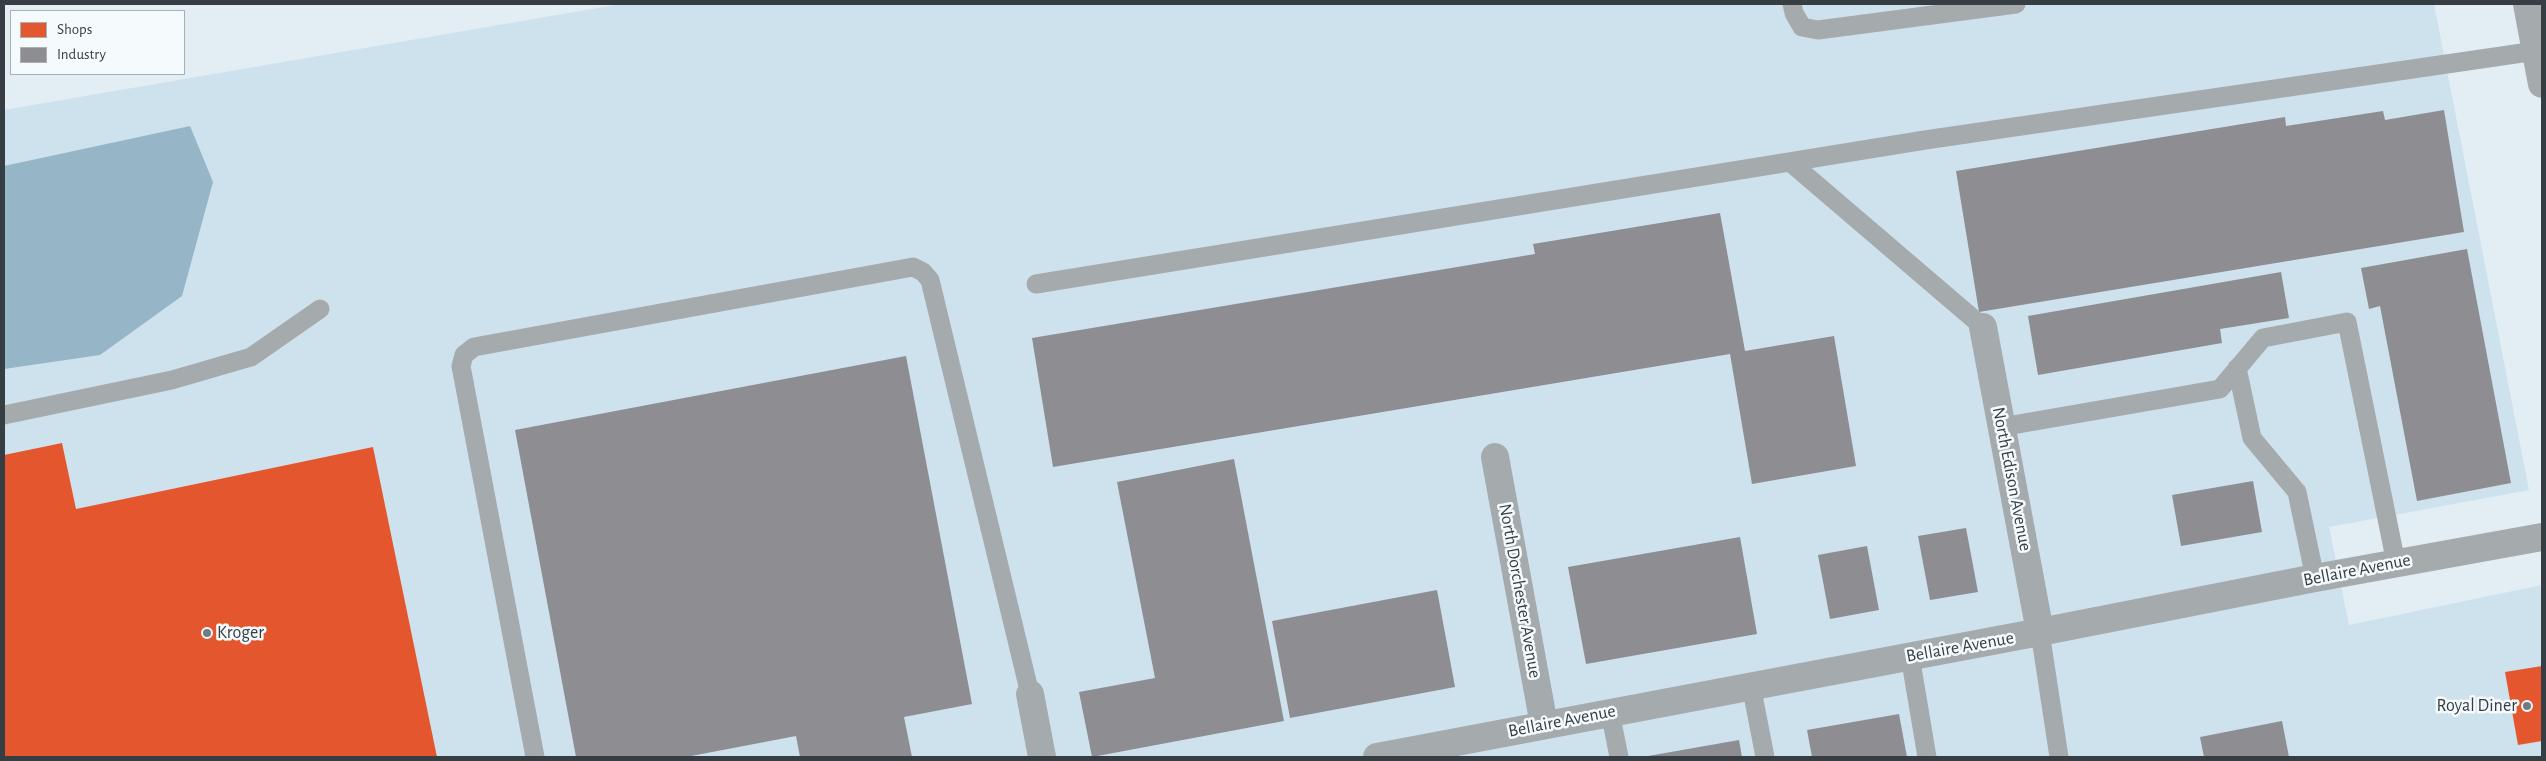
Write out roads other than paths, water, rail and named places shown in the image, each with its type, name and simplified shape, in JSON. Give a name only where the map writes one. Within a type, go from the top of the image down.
[{"type":"street","points":[[2527,4],[2542,84]]},
{"type":"street","name":"North Edison Avenue","points":[[1983,326],[2040,632]]},
{"type":"street","name":"North Dorchester Avenue","points":[[1495,457],[1544,725]]},
{"type":"street","name":"Bellaire Avenue","points":[[1377,757],[2040,632],[2314,578],[2542,537]]},
{"type":"street","points":[[1030,694],[1042,757]]},
{"type":"lane","points":[[1792,4],[1794,13],[1802,27],[1818,30],[2016,4]]},
{"type":"lane","points":[[1036,284],[1790,162],[2536,51]]},
{"type":"lane","points":[[1790,162],[1983,326]]},
{"type":"lane","points":[[535,757],[461,366],[464,355],[474,348],[913,267],[923,272],[930,280],[1030,694]]},
{"type":"lane","points":[[4,415],[172,380],[251,357],[320,309]]},
{"type":"lane","points":[[2001,427],[2220,389],[2263,338],[2347,322],[2396,563]]},
{"type":"lane","points":[[2237,368],[2252,438],[2297,492],[2314,578]]},
{"type":"lane","points":[[2040,632],[2059,757]]},
{"type":"lane","points":[[1910,656],[1926,757]]},
{"type":"lane","points":[[1751,685],[1765,757]]},
{"type":"lane","points":[[1610,712],[1619,757]]},
{"type":"place","name":"Kroger","points":[[207,633]]},
{"type":"place","name":"Royal Diner","points":[[2527,706]]}]
